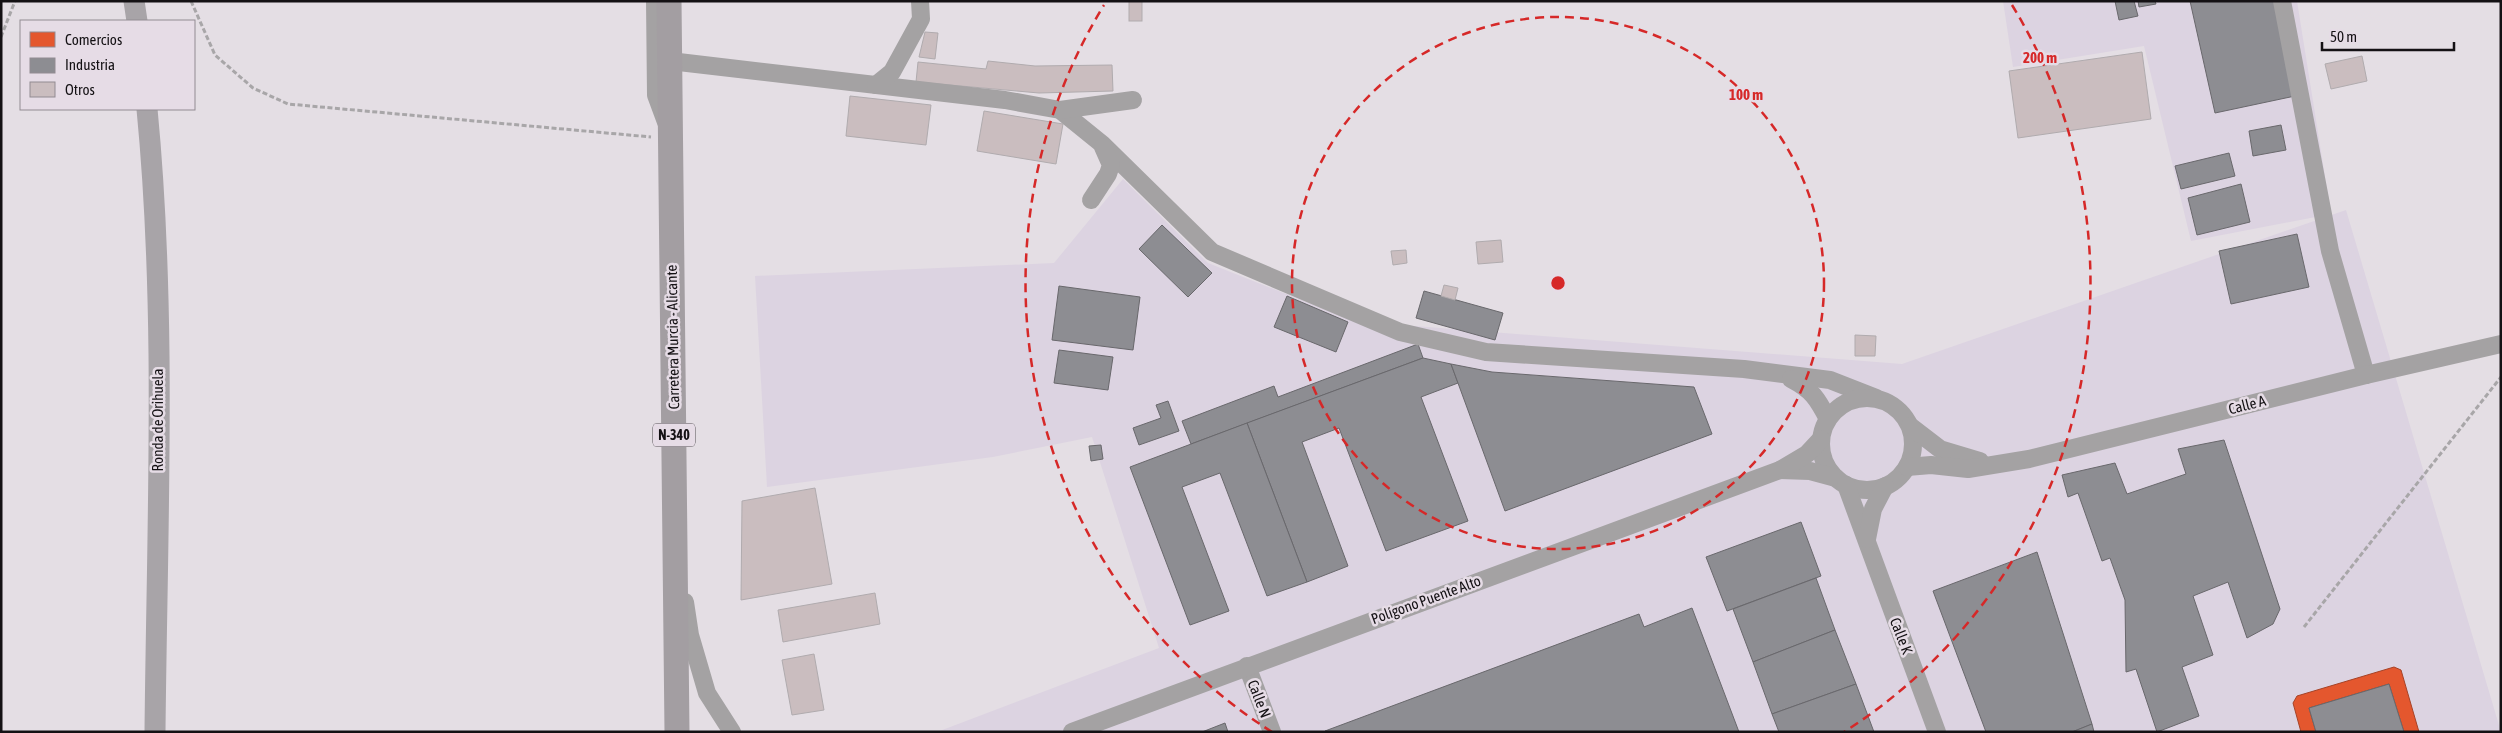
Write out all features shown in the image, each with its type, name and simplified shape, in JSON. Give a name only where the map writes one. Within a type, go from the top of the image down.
[{"type":"highway","name":"Carretera Murcia - Alicante","points":[[670,1],[676,732]]},
{"type":"main road","points":[[134,1],[137,20]]},
{"type":"main road","name":"Ronda de Orihuela","points":[[147,110],[155,187],[158,412],[155,732]]},
{"type":"street","points":[[655,1],[656,95],[671,137]]},
{"type":"street","points":[[876,85],[892,72],[921,19],[920,1]]},
{"type":"street","points":[[2282,1],[2330,251],[2366,375]]},
{"type":"street","points":[[670,61],[1005,100],[1060,110],[1133,100]]},
{"type":"street","points":[[1060,110],[1102,144],[1212,252],[1400,332],[1486,352],[1744,369],[1830,380],[1890,404],[1902,414],[1910,426],[1940,449],[1992,464]]},
{"type":"street","points":[[1091,200],[1108,174],[1111,165],[1102,144]]},
{"type":"street","name":"Calle A","points":[[1907,467],[1931,465],[1968,469],[2029,459],[2366,375],[2501,344]]},
{"type":"street","points":[[1784,375],[1808,388],[1816,397],[1828,418],[1837,408],[1849,401],[1862,398],[1876,398]]},
{"type":"street","name":"Polígono Puente Alto","points":[[1072,732],[1780,470],[1807,454],[1821,439],[1828,418]]},
{"type":"street","points":[[1867,539],[1873,509],[1885,486],[1901,475],[1907,467],[1913,447],[1910,426]]},
{"type":"street","points":[[1821,439],[1824,460],[1841,482]]},
{"type":"street","name":"Polígono Puente Alto","points":[[1780,470],[1810,471],[1859,489],[1885,486]]},
{"type":"street","name":"Calle K","points":[[1841,482],[1867,539],[1872,560],[1937,732]]},
{"type":"street","points":[[674,522],[690,635],[707,693],[732,732]]},
{"type":"street","name":"Calle N","points":[[1247,666],[1272,732]]},
{"type":"path","points":[[1,36],[15,1]]},
{"type":"path","points":[[191,1],[216,55],[253,88],[288,104],[671,137]]},
{"type":"path","points":[[2304,627],[2501,377]]},
{"type":"shaded area","points":[[2003,1],[2297,1],[2331,214],[2191,241],[2144,46],[2013,67]]},
{"type":"shaded area","points":[[1123,179],[1208,263],[1382,332],[1402,325],[1902,364],[2346,210],[2501,732],[937,732],[1159,648],[1092,437],[993,457],[767,487],[755,276],[1054,263]]},
{"type":"building: Comercios","points":[[2394,667],[2401,670],[2419,732],[2404,732],[2389,684],[2309,708],[2316,732],[2301,732],[2293,703],[2297,696]]},
{"type":"building: Industria","points":[[2115,1],[2134,1],[2138,16],[2119,20]]},
{"type":"building: Industria","points":[[2138,1],[2155,1],[2156,4],[2139,7]]},
{"type":"building: Industria","points":[[2190,1],[2274,1],[2295,96],[2215,113]]},
{"type":"building: Industria","points":[[2281,125],[2286,150],[2253,156],[2249,131]]},
{"type":"building: Industria","points":[[2229,153],[2235,176],[2181,189],[2175,166]]},
{"type":"building: Industria","points":[[2241,184],[2250,222],[2197,235],[2188,198]]},
{"type":"building: Industria","points":[[1162,225],[1212,273],[1188,297],[1139,249]]},
{"type":"building: Industria","points":[[2297,234],[2309,287],[2231,304],[2219,251]]},
{"type":"building: Industria","points":[[1059,286],[1140,297],[1133,350],[1052,340]]},
{"type":"building: Industria","points":[[1424,291],[1503,313],[1495,340],[1416,318]]},
{"type":"building: Industria","points":[[1287,296],[1348,322],[1336,352],[1274,327]]},
{"type":"building: Industria","points":[[1418,344],[1423,358],[1191,444],[1182,421],[1274,386],[1278,397]]},
{"type":"building: Industria","points":[[1059,350],[1113,357],[1108,390],[1054,383]]},
{"type":"building: Industria","points":[[1423,358],[1451,364],[1458,383],[1421,397],[1468,521],[1386,551],[1339,428],[1302,442],[1348,566],[1307,582],[1247,423]]},
{"type":"building: Industria","points":[[1451,364],[1492,372],[1694,387],[1712,434],[1505,511]]},
{"type":"building: Industria","points":[[1168,401],[1179,431],[1139,445],[1133,428],[1161,418],[1156,405]]},
{"type":"building: Industria","points":[[1247,423],[1307,582],[1267,596],[1220,473],[1182,487],[1229,611],[1190,625],[1130,467]]},
{"type":"building: Industria","points":[[2224,440],[2280,609],[2273,624],[2247,638],[2228,582],[2193,596],[2213,655],[2182,667],[2199,716],[2157,732],[2136,669],[2126,672],[2125,600],[2110,558],[2102,561],[2078,493],[2068,497],[2062,475],[2115,463],[2127,494],[2186,474],[2178,449]]},
{"type":"building: Industria","points":[[1101,445],[1103,459],[1091,461],[1089,446]]},
{"type":"building: Industria","points":[[1801,522],[1821,576],[1727,611],[1706,557]]},
{"type":"building: Industria","points":[[2037,552],[2092,724],[2072,732],[1986,732],[1933,591]]},
{"type":"building: Industria","points":[[1816,578],[1835,630],[1753,662],[1733,609]]},
{"type":"building: Industria","points":[[1692,608],[1739,732],[1325,731],[1639,614],[1644,627]]},
{"type":"building: Industria","points":[[1835,630],[1856,684],[1772,714],[1753,662]]},
{"type":"building: Industria","points":[[1856,684],[1874,732],[1779,732],[1772,714]]},
{"type":"building: Industria","points":[[2389,684],[2404,732],[2316,732],[2309,708]]},
{"type":"building: Industria","points":[[1225,723],[1228,732],[1202,732]]},
{"type":"building: Industria","points":[[2092,724],[2094,732],[2072,732]]},
{"type":"building: Otros","points":[[1129,1],[1142,1],[1142,21],[1129,21]]},
{"type":"building: Otros","points":[[925,32],[938,33],[935,59],[919,57]]},
{"type":"building: Otros","points":[[2142,52],[2151,119],[2018,138],[2009,71]]},
{"type":"building: Otros","points":[[2362,56],[2367,81],[2331,89],[2325,64]]},
{"type":"building: Otros","points":[[988,61],[1035,66],[1112,65],[1113,91],[1039,93],[916,82],[918,62],[986,69]]},
{"type":"building: Otros","points":[[850,96],[931,105],[926,145],[846,136]]},
{"type":"building: Otros","points":[[984,111],[1063,124],[1056,164],[977,151]]},
{"type":"building: Otros","points":[[1501,240],[1503,262],[1478,264],[1476,242]]},
{"type":"building: Otros","points":[[1406,250],[1407,263],[1393,265],[1391,251]]},
{"type":"building: Otros","points":[[1444,285],[1458,288],[1455,300],[1441,296]]},
{"type":"building: Otros","points":[[1855,335],[1876,336],[1875,356],[1855,356]]},
{"type":"building: Otros","points":[[815,488],[832,584],[741,600],[742,501]]},
{"type":"building: Otros","points":[[875,593],[880,624],[783,642],[778,610]]},
{"type":"building: Otros","points":[[814,654],[824,710],[792,715],[782,660]]}]
